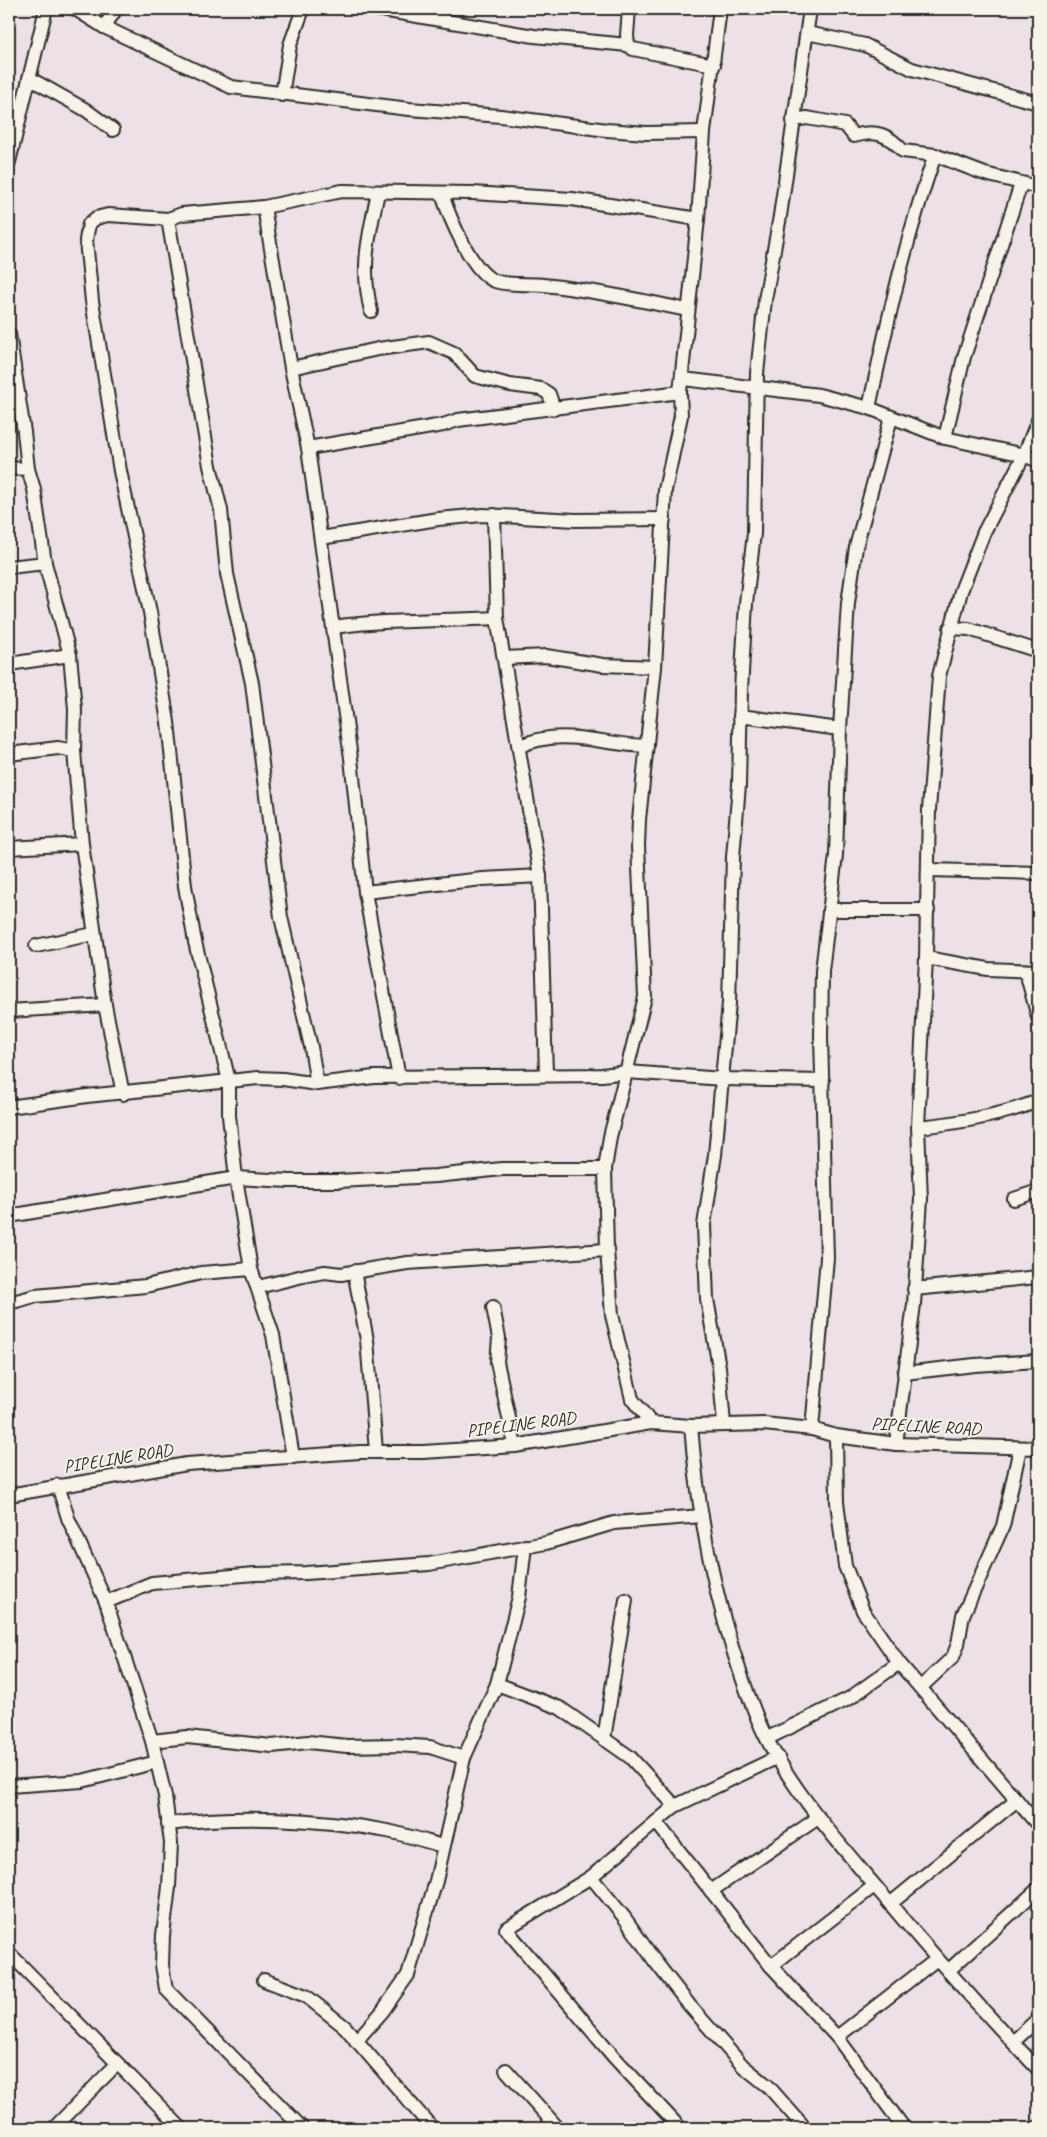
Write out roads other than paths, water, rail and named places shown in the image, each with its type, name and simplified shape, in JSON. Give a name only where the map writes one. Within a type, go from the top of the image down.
[{"type":"street","points":[[9,162],[13,125],[29,78],[46,9]]},
{"type":"street","points":[[74,9],[104,27],[231,87],[409,110],[501,116],[607,130],[646,133],[704,132]]},
{"type":"street","points":[[104,27],[116,9]]},
{"type":"street","points":[[282,94],[290,45],[303,9]]},
{"type":"street","points":[[376,9],[534,36],[628,46],[633,49],[714,65]]},
{"type":"street","points":[[628,46],[629,9]]},
{"type":"street","points":[[651,1423],[632,1400],[612,1315],[607,1250],[605,1169],[610,1137],[645,997],[638,846],[655,666],[665,490],[680,416],[680,392],[683,379],[687,310],[698,219],[704,132],[720,9]]},
{"type":"street","points":[[724,1424],[719,1367],[708,1299],[704,1225],[715,1155],[729,1003],[746,603],[754,533],[756,386],[765,300],[780,216],[810,9]]},
{"type":"street","points":[[807,33],[865,44],[912,68],[1038,103]]},
{"type":"street","points":[[29,78],[86,110],[113,130]]},
{"type":"street","points":[[793,120],[807,118],[845,125],[854,136],[862,133],[881,134],[892,138],[903,151],[935,155],[1038,188]]},
{"type":"street","points":[[869,408],[890,309],[920,198],[935,155]]},
{"type":"street","points":[[945,438],[964,357],[1021,184]]},
{"type":"street","points":[[293,1457],[273,1335],[251,1269],[236,1178],[229,1116],[229,1082],[195,942],[186,886],[168,722],[150,612],[119,462],[92,301],[86,240],[89,224],[96,218],[108,215],[168,219],[182,214],[264,206],[342,191],[472,193],[572,200],[698,219]]},
{"type":"street","points":[[371,311],[366,290],[365,253],[378,192]]},
{"type":"street","points":[[442,194],[453,227],[483,271],[494,281],[544,284],[612,294],[687,310]]},
{"type":"street","points":[[264,206],[291,368],[308,448],[351,758],[365,892],[399,1078]]},
{"type":"street","points":[[168,219],[210,466],[221,510],[227,574],[252,683],[281,917],[312,1047],[317,1084]]},
{"type":"street","points":[[9,334],[28,469],[45,563],[70,655],[75,709],[74,751],[82,844],[105,1005],[123,1094]]},
{"type":"street","points":[[291,368],[378,348],[429,342],[454,352],[475,376],[510,385],[541,389],[549,394],[554,409]]},
{"type":"street","points":[[683,379],[756,386],[819,395],[869,408],[945,438],[1024,455],[1038,461]]},
{"type":"street","points":[[308,448],[458,420],[680,392]]},
{"type":"street","points":[[812,1428],[827,1258],[822,971],[836,855],[840,729],[848,602],[856,547],[891,418]]},
{"type":"street","points":[[896,1444],[914,1304],[920,1198],[918,1127],[928,910],[929,810],[939,676],[961,591],[984,532],[1024,455],[1038,420]]},
{"type":"street","points":[[9,468],[28,469]]},
{"type":"street","points":[[321,538],[438,519],[494,515],[576,520],[664,519]]},
{"type":"street","points":[[494,515],[497,618],[520,746],[540,876],[546,1074]]},
{"type":"street","points":[[9,567],[45,563]]},
{"type":"street","points":[[334,627],[395,620],[428,622],[497,618]]},
{"type":"street","points":[[950,628],[969,629],[1038,651]]},
{"type":"street","points":[[9,664],[70,655]]},
{"type":"street","points":[[504,658],[546,656],[603,664],[655,666]]},
{"type":"street","points":[[740,716],[840,729]]},
{"type":"street","points":[[520,746],[534,740],[557,736],[623,746],[648,746]]},
{"type":"street","points":[[9,754],[58,748],[74,751]]},
{"type":"street","points":[[9,848],[82,844]]},
{"type":"street","points":[[929,870],[1038,873]]},
{"type":"street","points":[[365,892],[482,879],[540,876]]},
{"type":"street","points":[[829,910],[928,910]]},
{"type":"street","points":[[36,946],[94,934]]},
{"type":"street","points":[[926,958],[988,969],[1032,972],[1038,1017]]},
{"type":"street","points":[[9,1011],[105,1005]]},
{"type":"street","points":[[9,1107],[229,1082],[284,1079],[317,1084],[374,1077],[602,1075],[627,1072],[723,1079],[823,1082]]},
{"type":"street","points":[[918,1127],[952,1124],[1022,1108],[1038,1101]]},
{"type":"street","points":[[9,1216],[236,1178],[289,1182],[338,1181],[436,1176],[502,1169],[605,1169]]},
{"type":"street","points":[[1014,1199],[1038,1191]]},
{"type":"street","points":[[258,1288],[307,1274],[325,1272],[341,1274],[444,1260],[480,1260],[607,1250]]},
{"type":"street","points":[[9,1303],[36,1296],[146,1286],[201,1272],[251,1269]]},
{"type":"street","points":[[354,1271],[367,1340],[376,1451]]},
{"type":"street","points":[[914,1289],[1038,1277]]},
{"type":"street","points":[[494,1307],[499,1338],[497,1362],[515,1446]]},
{"type":"street","points":[[904,1373],[975,1365],[1038,1361]]},
{"type":"street","name":"PIPELINE ROAD","points":[[9,1495],[187,1464],[376,1451],[423,1452],[515,1446],[651,1423],[691,1426],[764,1424],[812,1428],[836,1436],[896,1444],[1038,1448]]},
{"type":"street","points":[[691,1426],[694,1470],[702,1516],[728,1633],[759,1720],[778,1757],[818,1818],[874,1886],[937,1959],[1038,2069]]},
{"type":"street","points":[[836,1436],[837,1502],[845,1566],[863,1611],[899,1664],[921,1687],[1038,1825]]},
{"type":"street","points":[[921,1687],[953,1657],[958,1644],[963,1616],[1003,1526],[1020,1448]]},
{"type":"street","points":[[58,1485],[68,1518],[106,1602],[152,1741],[165,1796],[171,1843],[162,1965],[166,1989],[302,2128]]},
{"type":"street","points":[[106,1602],[152,1583],[255,1574],[429,1564],[546,1543],[614,1523],[702,1516]]},
{"type":"street","points":[[356,2041],[382,2012],[408,1975],[436,1881],[464,1758],[497,1684],[519,1597],[525,1546]]},
{"type":"street","points":[[604,1739],[626,1600]]},
{"type":"street","points":[[768,1738],[850,1698],[899,1664]]},
{"type":"street","points":[[497,1684],[560,1708],[630,1757],[675,1806]]},
{"type":"street","points":[[152,1741],[187,1737],[272,1746],[308,1742],[347,1746],[395,1745],[430,1748],[464,1758]]},
{"type":"street","points":[[680,2128],[614,2057],[506,1928],[591,1877],[675,1806],[778,1757]]},
{"type":"street","points":[[9,1786],[82,1781],[157,1762]]},
{"type":"street","points":[[890,1904],[1017,1800]]},
{"type":"street","points":[[711,1891],[818,1818]]},
{"type":"street","points":[[168,1824],[205,1820],[332,1824],[388,1831],[443,1846]]},
{"type":"street","points":[[656,1822],[771,1966],[838,2037],[904,2128]]},
{"type":"street","points":[[591,1877],[624,1917],[654,1960],[690,2006],[743,2066],[768,2086],[805,2128]]},
{"type":"street","points":[[771,1966],[874,1886]]},
{"type":"street","points":[[948,1971],[1038,1889]]},
{"type":"street","points":[[9,1953],[181,2128]]},
{"type":"street","points":[[838,2037],[937,1959]]},
{"type":"street","points":[[264,1980],[306,1996],[344,2027],[432,2128]]},
{"type":"street","points":[[1013,2042],[1038,2019]]},
{"type":"street","points":[[54,2128],[117,2064]]},
{"type":"street","points":[[506,2070],[558,2128]]}]
